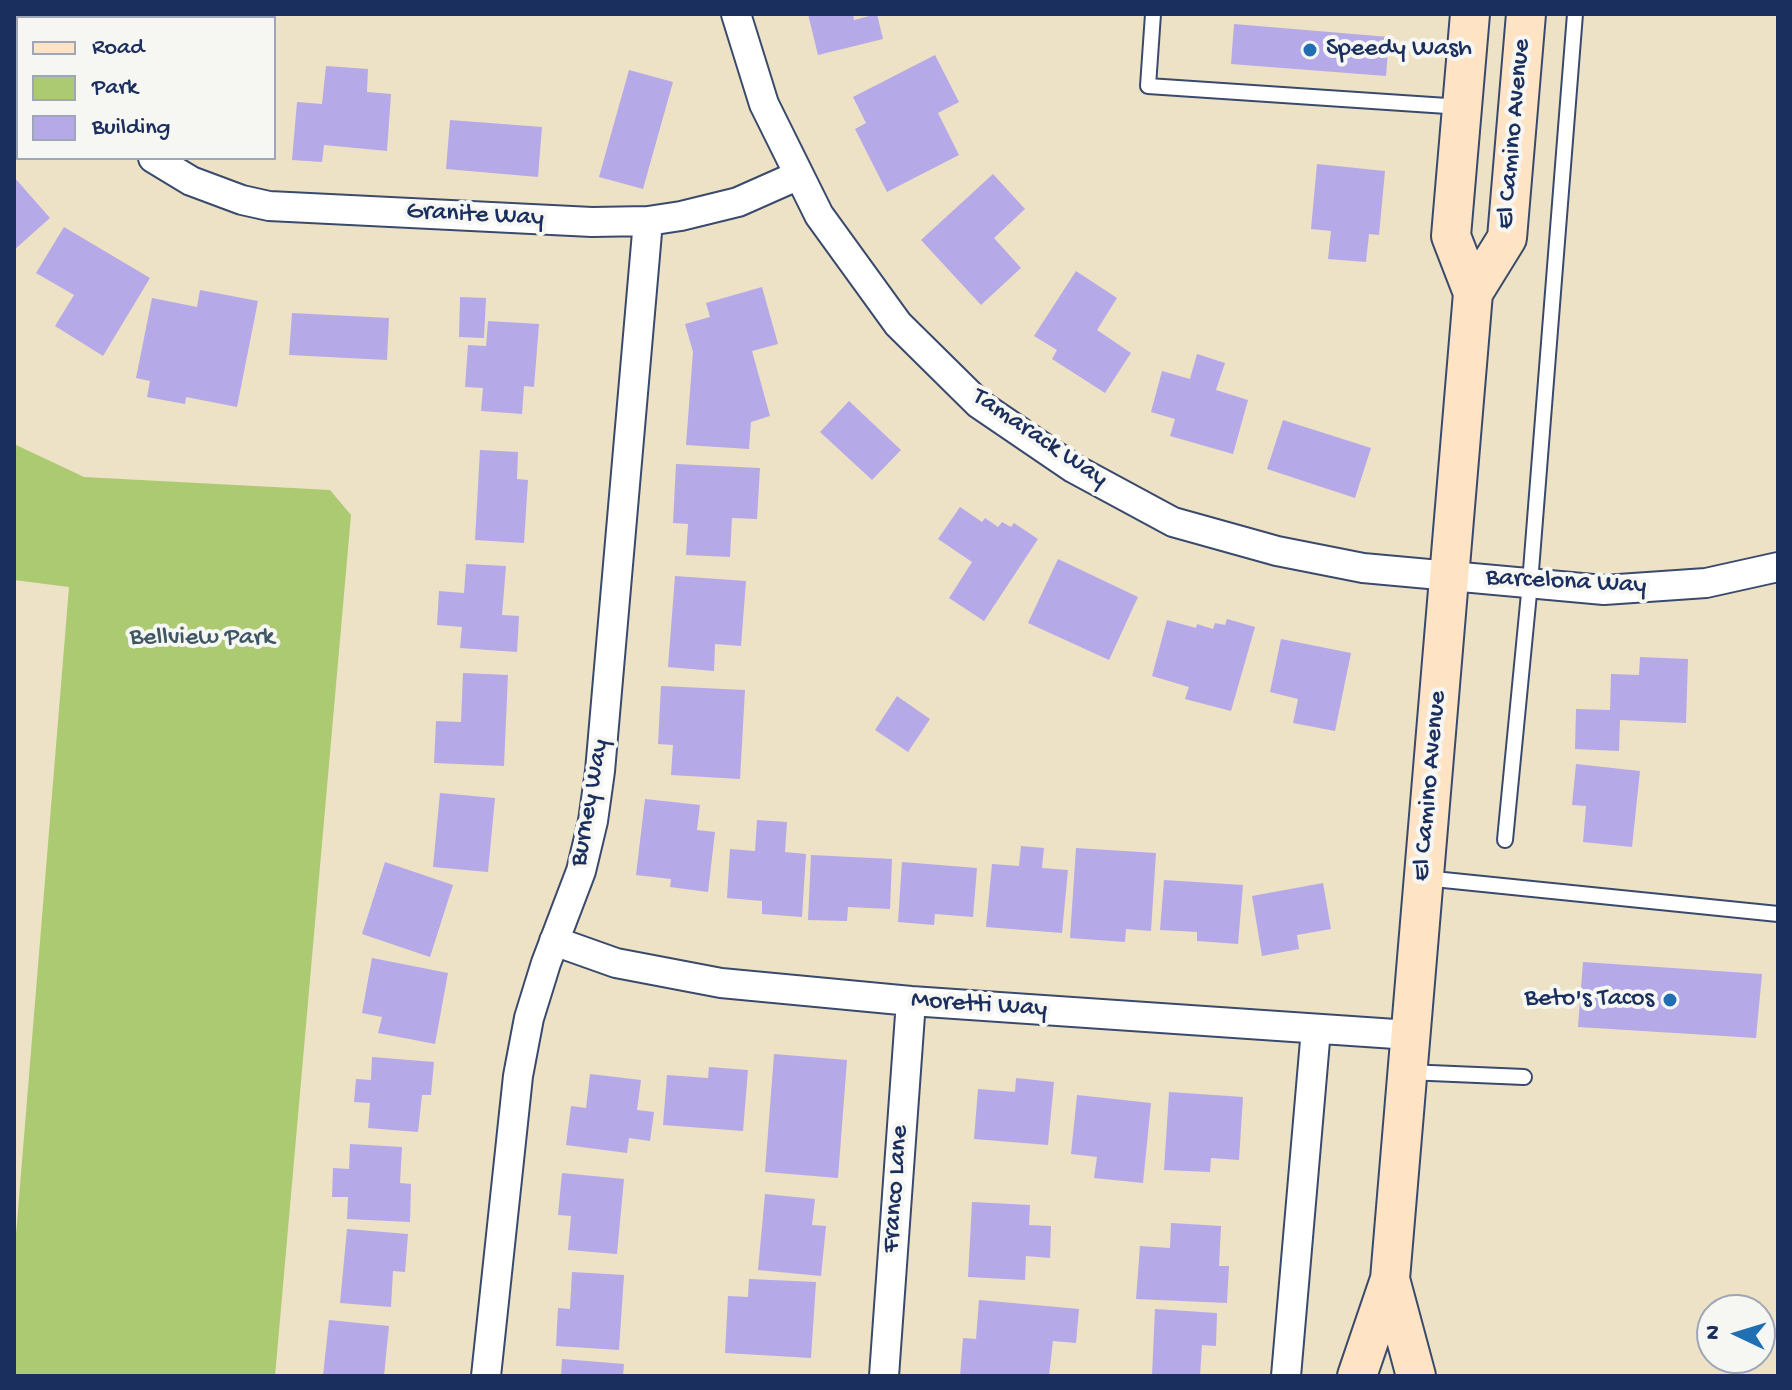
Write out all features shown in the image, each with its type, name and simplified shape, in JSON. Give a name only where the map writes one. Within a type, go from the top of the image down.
[{"type":"main road","name":"El Camino Avenue","points":[[1357,1376],[1390,1279],[1473,293],[1451,236],[1470,14]]},
{"type":"main road","name":"El Camino Avenue","points":[[1473,293],[1507,238],[1526,14]]},
{"type":"main road","name":"El Camino Avenue","points":[[1390,1279],[1416,1376]]},
{"type":"street","name":"Tamarack Way","points":[[736,14],[764,104],[819,215],[898,324],[979,404],[1073,468],[1173,522],[1247,543],[1363,568],[1449,576]]},
{"type":"street","name":"Granite Way","points":[[156,160],[191,181],[242,200],[269,206],[592,222],[648,221],[681,216],[738,202],[799,175]]},
{"type":"street","name":"Burney Way","points":[[486,1376],[518,1076],[529,1018],[581,871],[593,821],[600,771],[648,221]]},
{"type":"street","name":"Barcelona Way","points":[[1449,576],[1604,590],[1706,583],[1778,567]]},
{"type":"street","name":"Moretti Way","points":[[554,941],[616,963],[721,983],[911,1001],[1316,1029],[1408,1054]]},
{"type":"street","name":"Franco Lane","points":[[884,1376],[911,1001]]},
{"type":"street","points":[[1286,1376],[1316,1029]]},
{"type":"lane","points":[[1153,14],[1148,86],[1462,108]]},
{"type":"lane","points":[[1505,840],[1530,583],[1575,14]]},
{"type":"lane","points":[[1423,878],[1778,914]]},
{"type":"lane","points":[[1408,1054],[1524,1077]]},
{"type":"green space","name":"Bellview Park","points":[[14,444],[84,477],[330,490],[351,515],[275,1376],[14,1376],[14,1259],[69,587],[14,580]]},
{"type":"building","points":[[65,14],[109,14],[106,16]]},
{"type":"building","points":[[808,14],[853,14],[854,20],[877,14],[883,39],[818,55]]},
{"type":"building","name":"Speedy Wash","points":[[1234,24],[1389,37],[1386,76],[1231,64]]},
{"type":"building","points":[[935,55],[959,102],[938,113],[959,155],[887,192],[855,129],[866,123],[853,97]]},
{"type":"building","points":[[326,66],[368,69],[367,92],[391,94],[387,151],[324,145],[322,162],[292,160],[297,102],[322,104]]},
{"type":"building","points":[[629,70],[673,82],[643,189],[599,177]]},
{"type":"building","points":[[450,120],[542,127],[538,177],[446,169]]},
{"type":"building","points":[[1317,164],[1385,171],[1379,235],[1369,234],[1366,262],[1328,259],[1331,231],[1311,229]]},
{"type":"building","points":[[993,174],[1025,209],[994,238],[1021,268],[981,305],[921,240]]},
{"type":"building","points":[[14,177],[50,218],[14,250]]},
{"type":"building","points":[[64,227],[150,278],[103,356],[55,326],[74,295],[36,273]]},
{"type":"building","points":[[1076,271],[1117,298],[1097,330],[1131,353],[1105,393],[1052,359],[1057,350],[1034,336]]},
{"type":"building","points":[[762,287],[778,344],[752,351],[770,416],[751,422],[749,449],[686,445],[693,352],[685,324],[710,317],[706,303]]},
{"type":"building","points":[[200,290],[258,301],[237,407],[186,397],[185,404],[147,397],[150,381],[136,378],[152,298],[197,307]]},
{"type":"building","points":[[460,297],[486,298],[484,338],[459,337]]},
{"type":"building","points":[[292,313],[389,318],[387,360],[289,355]]},
{"type":"building","points":[[488,321],[539,324],[534,387],[524,386],[522,414],[481,411],[483,388],[465,387],[468,345],[486,346]]},
{"type":"building","points":[[1197,354],[1225,363],[1216,390],[1248,400],[1233,454],[1170,436],[1175,419],[1151,412],[1162,371],[1190,379]]},
{"type":"building","points":[[849,401],[901,450],[872,480],[820,432]]},
{"type":"building","points":[[1283,420],[1371,448],[1355,498],[1267,469]]},
{"type":"building","points":[[480,450],[518,452],[517,479],[528,480],[524,543],[475,540]]},
{"type":"building","points":[[676,464],[760,468],[757,519],[732,518],[730,557],[686,555],[688,524],[673,523]]},
{"type":"building","points":[[960,507],[982,522],[985,518],[998,527],[1002,522],[1011,527],[1014,523],[1038,539],[984,621],[949,598],[972,562],[938,539]]},
{"type":"building","points":[[1058,559],[1138,597],[1109,660],[1028,623]]},
{"type":"building","points":[[466,564],[506,566],[502,615],[519,616],[517,652],[460,648],[462,627],[437,625],[439,591],[464,593]]},
{"type":"building","points":[[675,576],[746,581],[741,646],[715,644],[714,671],[668,667]]},
{"type":"building","points":[[1227,619],[1255,627],[1231,711],[1185,699],[1189,687],[1152,676],[1167,620],[1213,629],[1215,623],[1225,625]]},
{"type":"building","points":[[1281,639],[1351,653],[1335,731],[1293,723],[1298,699],[1270,692]]},
{"type":"building","points":[[1640,657],[1688,659],[1686,723],[1620,720],[1619,751],[1575,749],[1576,709],[1610,710],[1611,674],[1639,675]]},
{"type":"building","points":[[463,673],[508,675],[504,766],[434,763],[436,721],[461,722]]},
{"type":"building","points":[[661,686],[745,690],[740,779],[671,775],[673,745],[658,744]]},
{"type":"building","points":[[897,696],[930,719],[908,752],[875,730]]},
{"type":"building","points":[[1576,764],[1640,771],[1632,847],[1583,842],[1586,806],[1572,805]]},
{"type":"building","points":[[440,793],[495,798],[488,872],[433,867]]},
{"type":"building","points":[[645,799],[700,805],[697,830],[715,832],[708,892],[670,887],[671,879],[636,875]]},
{"type":"building","points":[[757,820],[787,822],[785,852],[806,854],[802,917],[762,914],[762,901],[727,898],[730,849],[755,851]]},
{"type":"building","points":[[1021,846],[1044,848],[1042,868],[1068,870],[1062,933],[986,927],[992,864],[1019,866]]},
{"type":"building","points":[[1076,848],[1156,853],[1151,931],[1126,929],[1125,942],[1070,938]]},
{"type":"building","points":[[811,855],[892,859],[890,909],[848,907],[847,921],[808,920]]},
{"type":"building","points":[[385,862],[453,885],[430,957],[362,934]]},
{"type":"building","points":[[902,862],[977,868],[973,917],[935,914],[934,925],[898,922]]},
{"type":"building","points":[[1164,880],[1243,885],[1238,944],[1197,941],[1197,932],[1160,930]]},
{"type":"building","points":[[1323,883],[1331,929],[1297,935],[1299,949],[1262,956],[1252,896]]},
{"type":"building","points":[[372,958],[448,973],[435,1044],[378,1033],[382,1017],[362,1013]]},
{"type":"building","name":"Beto's Tacos","points":[[1583,962],[1762,974],[1756,1038],[1578,1027]]},
{"type":"building","points":[[774,1054],[847,1060],[838,1178],[765,1172]]},
{"type":"building","points":[[372,1057],[434,1062],[431,1095],[422,1095],[418,1132],[368,1128],[370,1103],[354,1102],[356,1079],[371,1080]]},
{"type":"building","points":[[709,1067],[748,1070],[743,1131],[663,1125],[667,1075],[708,1078]]},
{"type":"building","points":[[590,1074],[641,1080],[637,1110],[654,1112],[650,1141],[629,1138],[627,1153],[566,1145],[571,1106],[586,1108]]},
{"type":"building","points":[[1016,1078],[1054,1082],[1048,1145],[974,1139],[978,1089],[1015,1092]]},
{"type":"building","points":[[1169,1092],[1243,1097],[1239,1160],[1211,1158],[1210,1172],[1164,1170]]},
{"type":"building","points":[[1077,1095],[1151,1103],[1143,1183],[1094,1178],[1097,1157],[1071,1154]]},
{"type":"building","points":[[350,1144],[402,1147],[400,1183],[411,1184],[410,1222],[347,1219],[348,1197],[332,1197],[333,1168],[349,1169]]},
{"type":"building","points":[[562,1173],[624,1179],[617,1254],[568,1250],[571,1216],[558,1215]]},
{"type":"building","points":[[765,1194],[815,1199],[812,1225],[826,1226],[821,1276],[758,1270]]},
{"type":"building","points":[[972,1202],[1030,1205],[1029,1225],[1051,1226],[1050,1258],[1026,1256],[1025,1280],[968,1277]]},
{"type":"building","points":[[1171,1223],[1221,1226],[1219,1266],[1229,1266],[1227,1303],[1136,1299],[1140,1246],[1170,1248]]},
{"type":"building","points":[[347,1229],[408,1234],[405,1272],[393,1271],[391,1307],[340,1303]]},
{"type":"building","points":[[572,1272],[624,1275],[619,1350],[556,1346],[558,1308],[570,1309]]},
{"type":"building","points":[[749,1279],[816,1282],[811,1358],[725,1353],[728,1296],[748,1297]]},
{"type":"building","points":[[979,1300],[1079,1309],[1076,1343],[1053,1341],[1049,1376],[960,1376],[963,1338],[976,1339]]},
{"type":"building","points":[[1155,1309],[1217,1313],[1216,1346],[1202,1345],[1200,1376],[1152,1376]]},
{"type":"building","points":[[329,1320],[389,1326],[384,1376],[323,1376]]},
{"type":"building","points":[[562,1359],[624,1364],[623,1376],[561,1376]]},
{"type":"place","name":"Speedy Wash","points":[[1310,50]]},
{"type":"place","name":"Beto's Tacos","points":[[1670,1000]]}]
